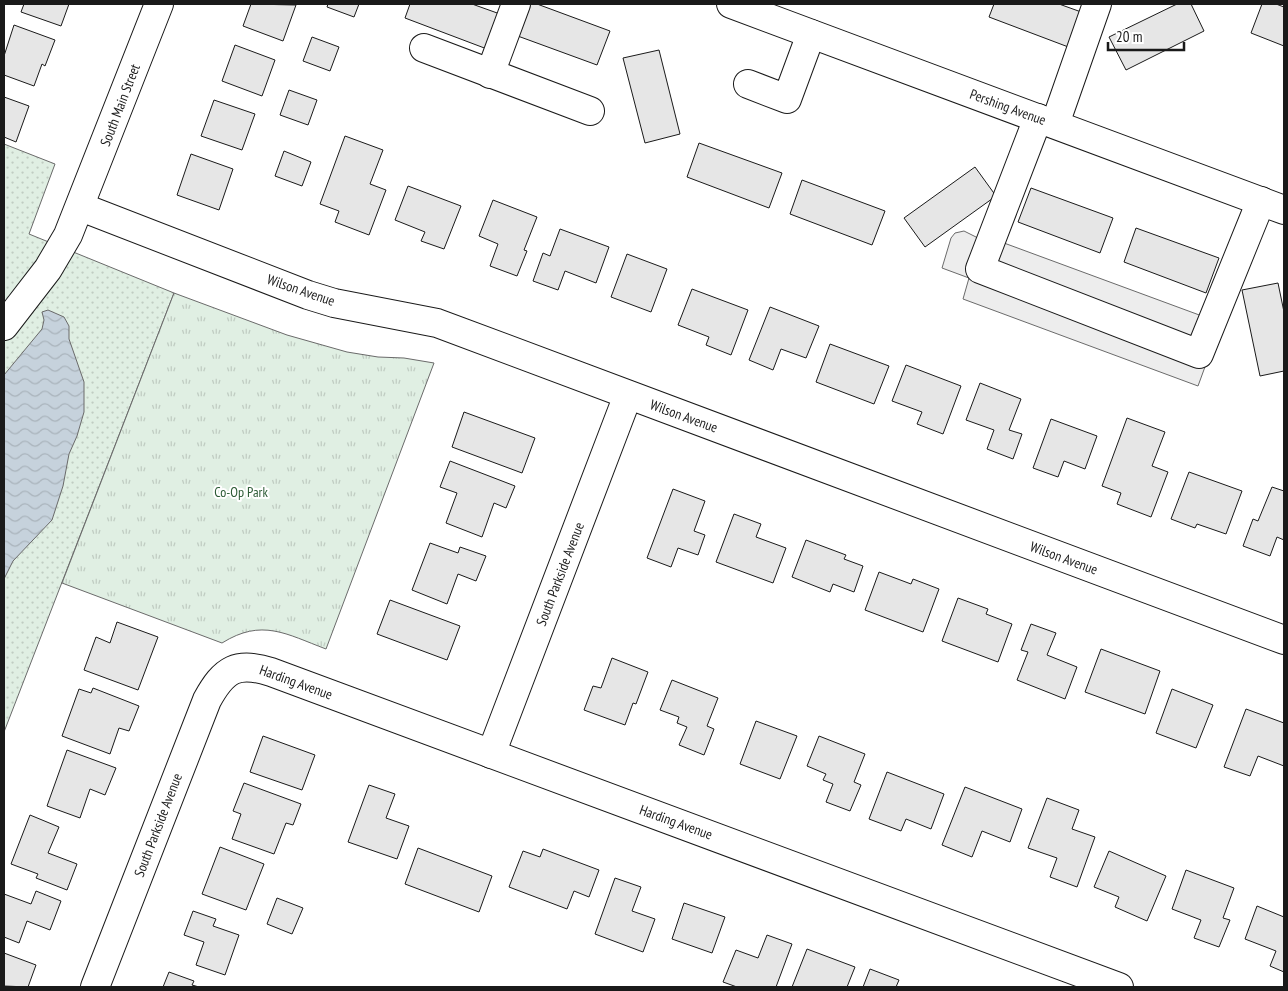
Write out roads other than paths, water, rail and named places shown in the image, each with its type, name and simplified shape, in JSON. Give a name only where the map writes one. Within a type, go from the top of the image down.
[{"type":"street","name":"South Main Street","points":[[4,326],[48,269],[68,235],[160,4]]},
{"type":"street","points":[[490,74],[516,4]]},
{"type":"street","name":"Pershing Avenue","points":[[731,4],[1272,206]]},
{"type":"street","points":[[1097,4],[980,269],[1199,354],[1272,206]]},
{"type":"street","points":[[748,84],[786,99],[811,34]]},
{"type":"street","points":[[424,48],[590,111]]},
{"type":"street","name":"Wilson Avenue","points":[[81,206],[308,295],[334,303],[437,323],[1284,640]]},
{"type":"street","name":"South Parkside Avenue","points":[[491,754],[628,395]]},
{"type":"street","name":"Harding Avenue","points":[[232,670],[243,667],[255,667],[1118,987]]},
{"type":"street","name":"South Parkside Avenue","points":[[96,987],[207,700],[220,678],[232,670]]},
{"type":"water","points":[[48,310],[64,317],[69,326],[69,339],[84,382],[84,412],[69,454],[63,486],[52,520],[13,561],[4,579],[4,375],[42,329],[44,320],[42,312]]},
{"type":"park label","name":"Co-Op Park","points":[[241,492]]}]
